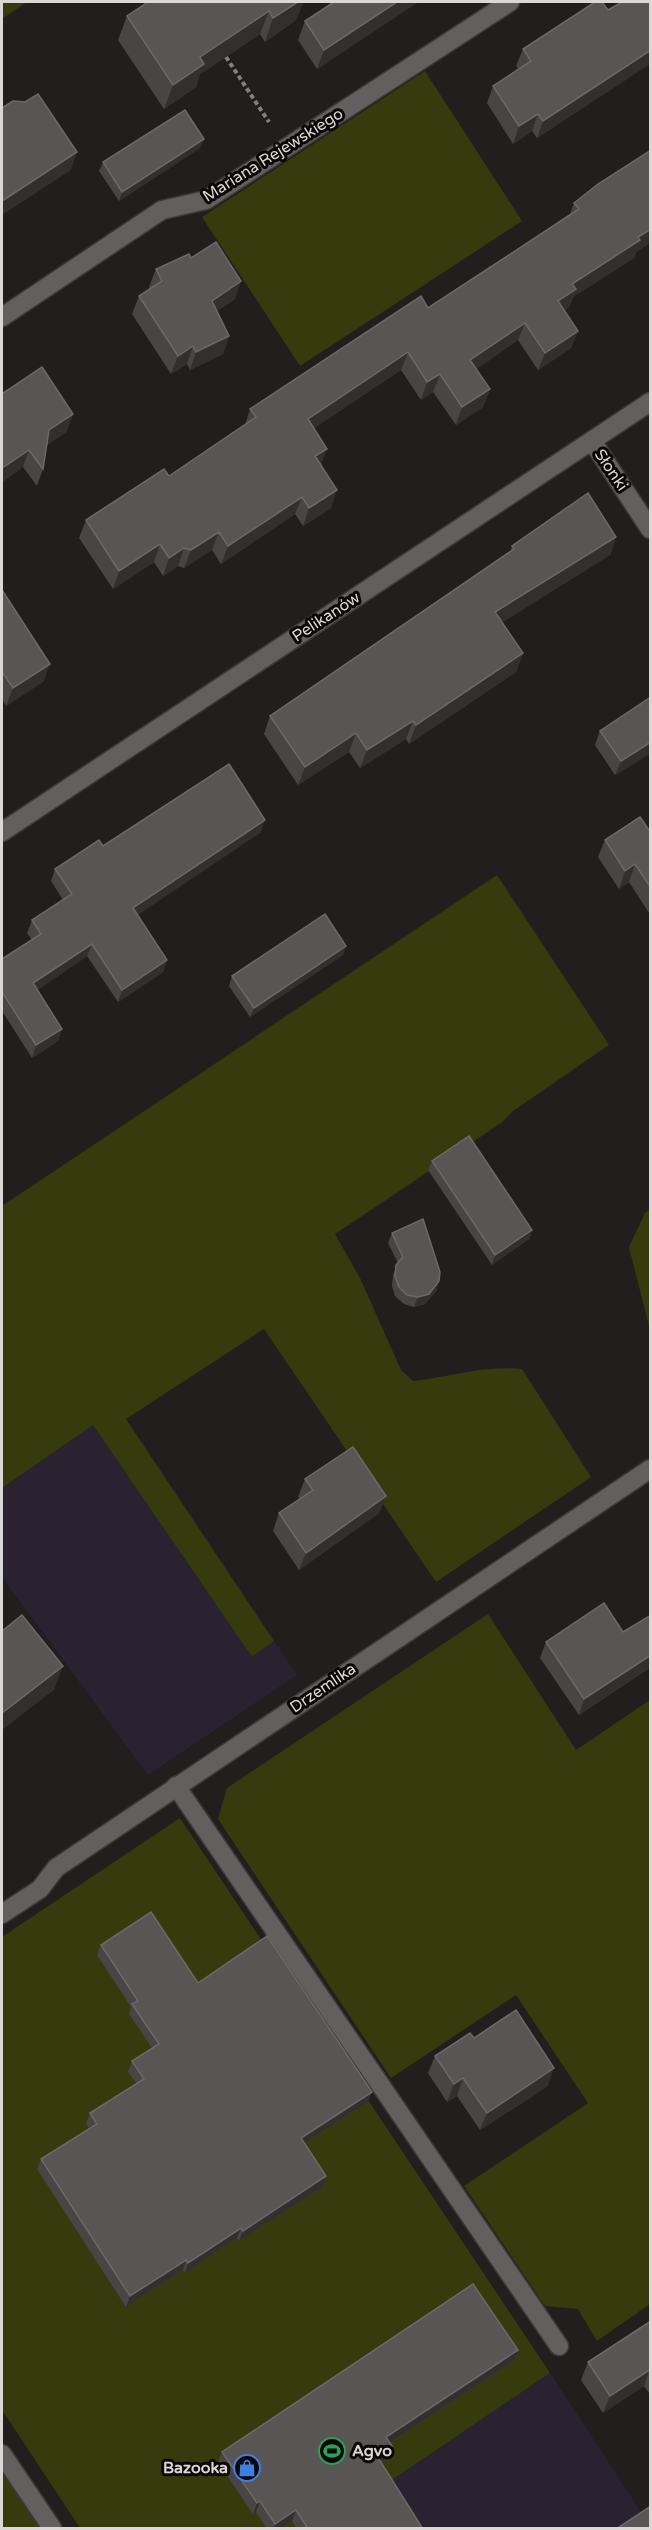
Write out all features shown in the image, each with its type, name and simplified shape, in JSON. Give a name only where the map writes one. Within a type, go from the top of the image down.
[{"type":"street","name":"Mariana Rejewskiego","points":[[2,317],[162,210],[206,200],[510,2]]},
{"type":"street","name":"Pelikanów","points":[[2,832],[651,402]]},
{"type":"street","name":"Słonki","points":[[592,441],[651,530]]},
{"type":"street","name":"Drzemlika","points":[[2,1914],[40,1889],[56,1868],[651,1469]]},
{"type":"street","points":[[176,1786],[559,2346]]},
{"type":"street","points":[[2,2454],[52,2529]]},
{"type":"path","points":[[226,57],[269,122]]},
{"type":"shaded area","points":[[93,1425],[252,1657],[274,1641],[297,1675],[148,1775],[2,1577],[2,1488]]},
{"type":"shaded area","points":[[550,2373],[643,2515],[620,2528],[321,2528]]},
{"type":"green space","points":[[2,2],[27,2],[2,19]]},
{"type":"green space","points":[[425,71],[522,221],[300,366],[202,217]]},
{"type":"green space","points":[[497,875],[609,1045],[513,1111],[501,1123],[335,1234],[360,1278],[401,1370],[413,1381],[480,1370],[522,1369],[591,1477],[436,1582],[264,1329],[126,1419],[274,1641],[252,1657],[93,1425],[2,1488],[2,1206]]},
{"type":"green space","points":[[650,1209],[650,1330],[629,1247],[645,1213]]},
{"type":"green space","points":[[488,1614],[576,1750],[650,1700],[650,2304],[597,2341],[578,2309],[545,2306],[464,2186],[588,2103],[516,1995],[391,2078],[218,1819],[227,1788]]},
{"type":"green space","points":[[180,1818],[550,2373],[321,2528],[80,2528],[2,2410],[2,1937]]},
{"type":"green space","points":[[2,2471],[40,2528],[2,2528]]},
{"type":"building","points":[[148,2],[298,2],[273,18],[269,11],[200,57],[204,64],[173,85],[127,16]]},
{"type":"building","points":[[334,2],[397,2],[324,50],[305,21]]},
{"type":"building","points":[[595,2],[602,2],[608,10],[622,2],[651,2],[651,50],[543,121],[538,114],[519,126],[493,86],[531,61],[523,49]]},
{"type":"building","points":[[38,94],[77,152],[2,201],[2,108],[13,101],[25,102]]},
{"type":"building","points":[[185,110],[204,139],[122,192],[103,162]]},
{"type":"building","points":[[651,150],[651,229],[638,237],[640,240],[572,284],[576,289],[558,301],[578,331],[545,353],[525,323],[470,360],[490,389],[462,407],[440,374],[427,382],[408,352],[308,419],[327,449],[315,456],[337,490],[309,508],[302,497],[228,546],[219,532],[191,550],[184,548],[169,558],[160,544],[119,571],[86,520],[164,469],[169,476],[256,417],[250,409],[421,296],[428,308],[579,209],[574,203],[598,184]]},
{"type":"building","points":[[216,242],[241,281],[212,301],[229,336],[196,352],[193,346],[178,356],[139,296],[162,281],[156,269],[189,254],[191,258]]},
{"type":"building","points":[[42,367],[73,414],[49,430],[43,469],[29,450],[2,468],[2,394]]},
{"type":"building","points":[[588,493],[616,537],[495,612],[523,653],[416,725],[413,721],[367,750],[356,733],[305,767],[270,716],[514,549],[512,546]]},
{"type":"building","points":[[2,590],[50,664],[13,688],[2,674]]},
{"type":"building","points":[[651,697],[651,742],[621,761],[600,731]]},
{"type":"building","points":[[229,764],[265,820],[133,908],[167,960],[122,990],[92,944],[33,983],[62,1029],[36,1045],[2,992],[2,959],[41,934],[32,920],[72,894],[55,869],[99,840],[103,846]]},
{"type":"building","points":[[640,817],[651,833],[651,888],[635,864],[625,871],[605,840]]},
{"type":"building","points":[[325,914],[346,946],[254,1008],[232,976]]},
{"type":"building","points":[[469,1136],[532,1230],[495,1255],[432,1161]]},
{"type":"building","points":[[423,1219],[440,1272],[439,1281],[429,1294],[418,1297],[407,1295],[399,1287],[395,1276],[396,1265],[403,1257],[392,1233]]},
{"type":"building","points":[[353,1447],[386,1496],[306,1553],[279,1513],[313,1490],[305,1479]]},
{"type":"building","points":[[604,1603],[623,1632],[651,1615],[651,1655],[584,1699],[546,1642]]},
{"type":"building","points":[[22,1615],[63,1666],[2,1713],[2,1631]]},
{"type":"building","points":[[151,1912],[198,1983],[267,1936],[372,2092],[301,2138],[326,2176],[243,2231],[241,2228],[188,2263],[186,2260],[130,2296],[41,2159],[97,2124],[90,2113],[144,2079],[132,2061],[159,2044],[132,2004],[138,2001],[101,1945]]},
{"type":"building","points":[[516,2010],[554,2068],[487,2113],[463,2078],[454,2084],[435,2056],[470,2033],[474,2038]]},
{"type":"building","name":"Agvo","points":[[473,2284],[518,2350],[386,2437],[392,2446],[377,2456],[423,2529],[308,2529],[296,2510],[275,2524],[260,2501],[257,2503],[222,2452]]},
{"type":"building","points":[[651,2321],[651,2369],[610,2396],[588,2362]]},
{"type":"building","points":[[651,2506],[651,2529],[616,2529]]},
{"type":"place","name":"Agvo","points":[[332,2451]]},
{"type":"place","name":"Bazooka","points":[[247,2468]]}]
